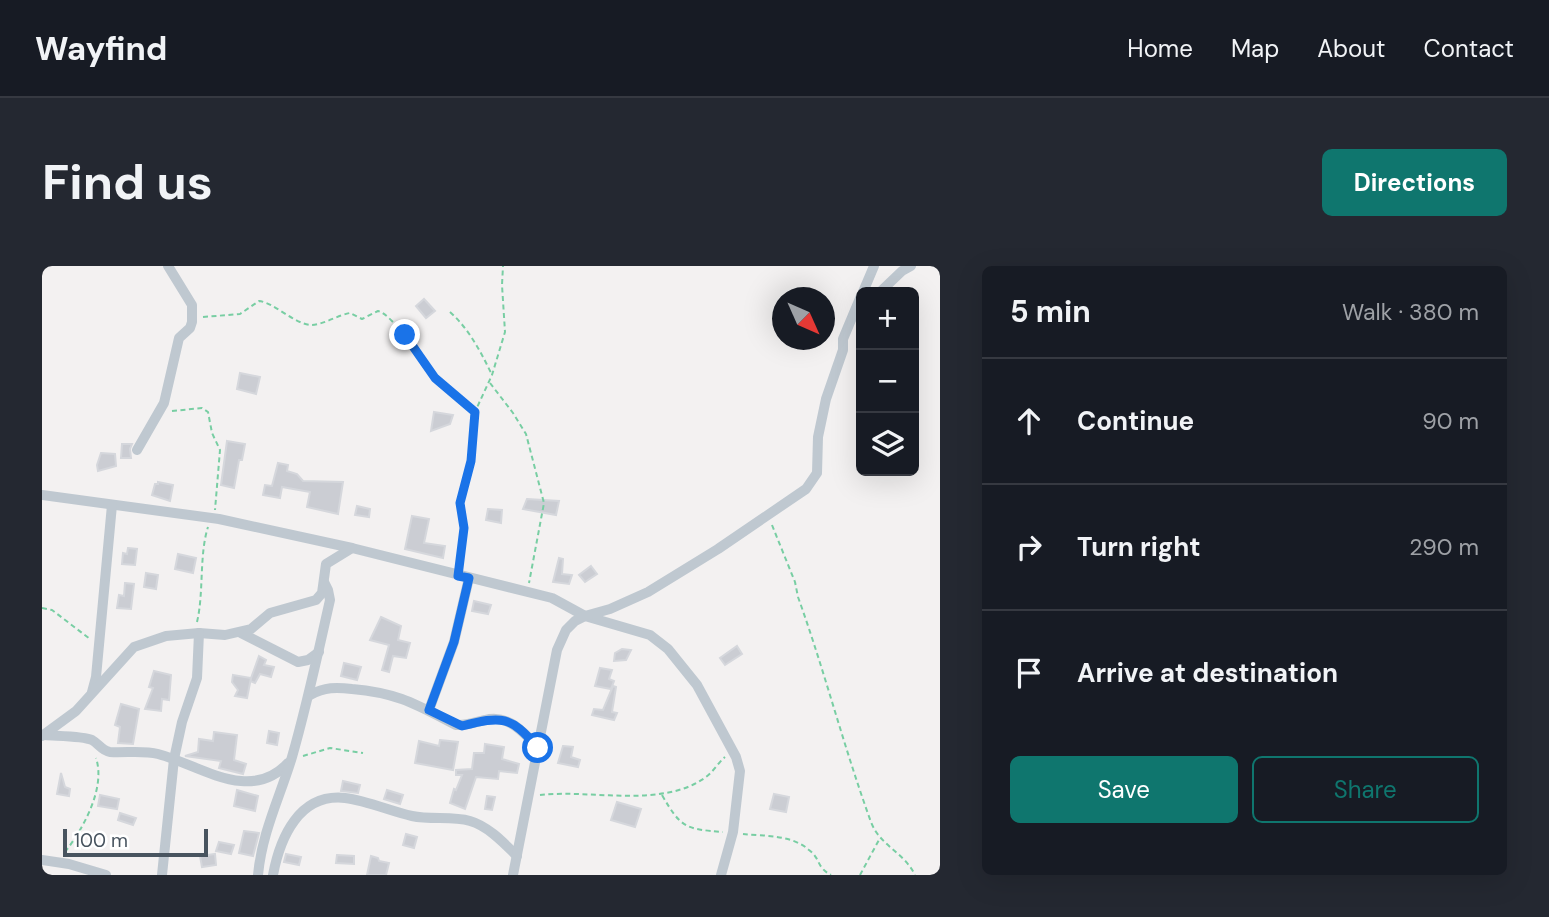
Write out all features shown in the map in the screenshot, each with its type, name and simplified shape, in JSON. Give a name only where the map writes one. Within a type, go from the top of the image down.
[{"type":"street","points":[[137,450],[164,403],[179,338],[190,328],[192,319],[192,305],[168,266]]},
{"type":"street","points":[[865,287],[874,266]]},
{"type":"street","points":[[885,287],[911,266]]},
{"type":"street","points":[[513,875],[556,650],[566,630],[585,615],[610,610],[648,592],[718,549],[806,489],[817,473],[818,437],[844,339],[856,308]]},
{"type":"street","points":[[850,323],[856,317]]},
{"type":"street","points":[[42,495],[214,518],[352,548],[560,600],[585,615],[649,635],[668,649],[697,684],[732,750],[740,771],[733,832],[721,875]]},
{"type":"street","points":[[91,696],[96,677],[112,505]]},
{"type":"street","points":[[43,735],[76,711],[134,647],[166,636],[241,633],[253,628],[270,613],[316,600],[322,593],[328,562],[352,548]]},
{"type":"street","points":[[429,710],[454,642],[464,577]]},
{"type":"street","points":[[258,875],[264,836],[310,695],[330,600],[323,582]]},
{"type":"street","points":[[162,875],[174,759],[182,722],[197,678],[196,633]]},
{"type":"street","points":[[241,633],[298,662],[308,660],[318,652]]},
{"type":"street","points":[[310,695],[331,687],[374,691],[395,695],[462,726],[488,719],[501,719],[521,729],[538,748]]},
{"type":"street","points":[[43,735],[89,739],[106,751],[154,753],[203,773],[240,781],[257,781],[270,777],[291,760]]},
{"type":"street","points":[[272,875],[284,834],[298,816],[310,805],[334,798],[369,803],[431,820],[473,821],[503,842],[517,856]]},
{"type":"street","points":[[42,860],[106,875]]},
{"type":"path","points":[[464,577],[464,528],[460,503],[471,461],[475,412],[492,375],[505,332],[503,266]]},
{"type":"path","points":[[192,319],[240,314],[259,300],[267,302],[283,314],[312,325],[350,313],[362,319],[378,311],[384,312],[405,335],[435,378],[475,412]]},
{"type":"path","points":[[450,313],[459,320],[473,340],[492,375]]},
{"type":"path","points":[[489,382],[526,434],[544,503],[527,591]]},
{"type":"path","points":[[157,412],[202,408],[208,412],[212,433],[220,450],[214,518],[206,529],[201,605],[196,633]]},
{"type":"path","points":[[767,514],[795,582],[849,761],[871,822],[880,838],[902,855],[915,875]]},
{"type":"path","points":[[42,608],[52,610],[99,647]]},
{"type":"path","points":[[291,760],[330,748],[363,753]]},
{"type":"path","points":[[529,796],[579,793],[652,797],[704,779],[732,750]]},
{"type":"path","points":[[57,863],[76,837],[96,791],[98,763],[95,755]]},
{"type":"path","points":[[661,794],[676,817],[688,827],[787,839],[804,845],[816,857],[821,869],[831,875]]},
{"type":"path","points":[[860,875],[880,838]]},
{"type":"building","points":[[424,299],[435,311],[426,318],[416,306]]},
{"type":"building","points":[[240,373],[260,377],[256,394],[237,389]]},
{"type":"building","points":[[434,412],[453,415],[450,424],[431,431]]},
{"type":"building","points":[[227,441],[245,444],[234,488],[221,485]]},
{"type":"building","points":[[122,444],[132,444],[131,458],[121,458]]},
{"type":"building","points":[[101,453],[115,454],[116,466],[98,471]]},
{"type":"building","points":[[278,463],[288,465],[287,471],[297,474],[303,481],[343,482],[338,514],[307,507],[310,492],[282,487],[280,498],[263,495],[265,485],[272,486]]},
{"type":"building","points":[[158,482],[173,485],[170,501],[152,495]]},
{"type":"building","points":[[527,499],[559,501],[556,515],[523,509]]},
{"type":"building","points":[[357,506],[370,509],[369,517],[355,515]]},
{"type":"building","points":[[488,509],[502,510],[501,523],[486,520]]},
{"type":"building","points":[[412,516],[429,519],[424,543],[445,546],[443,558],[405,549]]},
{"type":"building","points":[[128,548],[137,549],[135,565],[122,564],[123,553],[127,554]]},
{"type":"building","points":[[178,554],[196,558],[193,573],[175,569]]},
{"type":"building","points":[[559,558],[563,559],[562,574],[572,575],[569,584],[553,582]]},
{"type":"building","points":[[591,566],[597,574],[585,582],[579,575]]},
{"type":"building","points":[[146,573],[158,575],[156,589],[144,587]]},
{"type":"building","points":[[125,583],[134,584],[131,609],[117,608],[119,595],[124,596]]},
{"type":"building","points":[[474,601],[491,605],[488,614],[472,611]]},
{"type":"building","points":[[381,617],[401,626],[398,640],[410,643],[406,658],[393,656],[389,672],[382,670],[389,645],[370,640]]},
{"type":"building","points":[[737,646],[742,654],[725,665],[720,658]]},
{"type":"building","points":[[622,649],[631,650],[626,660],[614,661],[615,653]]},
{"type":"building","points":[[259,656],[266,660],[264,665],[274,667],[271,677],[260,674],[255,683],[250,681]]},
{"type":"building","points":[[344,663],[361,667],[357,680],[341,676]]},
{"type":"building","points":[[600,668],[612,670],[609,679],[614,681],[611,689],[595,686]]},
{"type":"building","points":[[154,671],[171,675],[169,700],[162,699],[161,711],[145,709],[153,688],[149,687]]},
{"type":"building","points":[[233,675],[251,678],[247,698],[235,696],[238,690],[232,682]]},
{"type":"building","points":[[613,686],[616,687],[612,712],[617,713],[614,720],[592,715],[594,709],[603,710]]},
{"type":"building","points":[[121,704],[139,709],[133,744],[118,743],[120,727],[115,725]]},
{"type":"building","points":[[269,731],[279,733],[277,745],[267,743]]},
{"type":"building","points":[[214,732],[237,735],[234,760],[246,764],[243,774],[219,768],[221,761],[185,756],[198,752],[199,739],[213,741]]},
{"type":"building","points":[[440,740],[458,742],[453,770],[415,763],[419,741],[439,746]]},
{"type":"building","points":[[485,744],[504,747],[502,759],[519,764],[517,773],[499,771],[498,779],[476,777],[465,809],[450,803],[462,775],[456,775],[456,770],[472,769],[474,753],[484,753]]},
{"type":"building","points":[[563,746],[573,747],[571,757],[580,760],[578,767],[558,763]]},
{"type":"building","points":[[61,773],[65,787],[70,789],[69,796],[57,794]]},
{"type":"building","points":[[343,781],[360,785],[358,793],[341,791]]},
{"type":"building","points":[[237,790],[258,796],[255,811],[234,806]]},
{"type":"building","points":[[387,790],[403,795],[400,804],[384,799]]},
{"type":"building","points":[[774,794],[789,797],[786,812],[770,809]]},
{"type":"building","points":[[100,795],[119,799],[117,809],[98,806]]},
{"type":"building","points":[[487,796],[495,797],[492,810],[485,809]]},
{"type":"building","points":[[617,802],[641,809],[635,827],[611,820]]},
{"type":"building","points":[[120,813],[136,818],[133,825],[118,820]]},
{"type":"building","points":[[244,831],[259,833],[253,856],[239,853]]},
{"type":"building","points":[[406,834],[417,837],[414,848],[403,845]]},
{"type":"building","points":[[219,842],[234,845],[231,854],[216,851]]},
{"type":"building","points":[[215,854],[216,865],[202,867],[200,856]]},
{"type":"building","points":[[286,854],[301,857],[299,865],[284,862]]},
{"type":"building","points":[[337,855],[354,856],[354,864],[336,863]]},
{"type":"building","points":[[371,856],[389,863],[386,875],[367,875]]},
{"type":"route","points":[[405,335],[435,378],[463,399],[475,412],[471,461],[460,503],[464,528],[458,576],[469,578],[454,642],[429,710],[462,726],[488,719],[501,719],[521,729],[538,748]]}]
